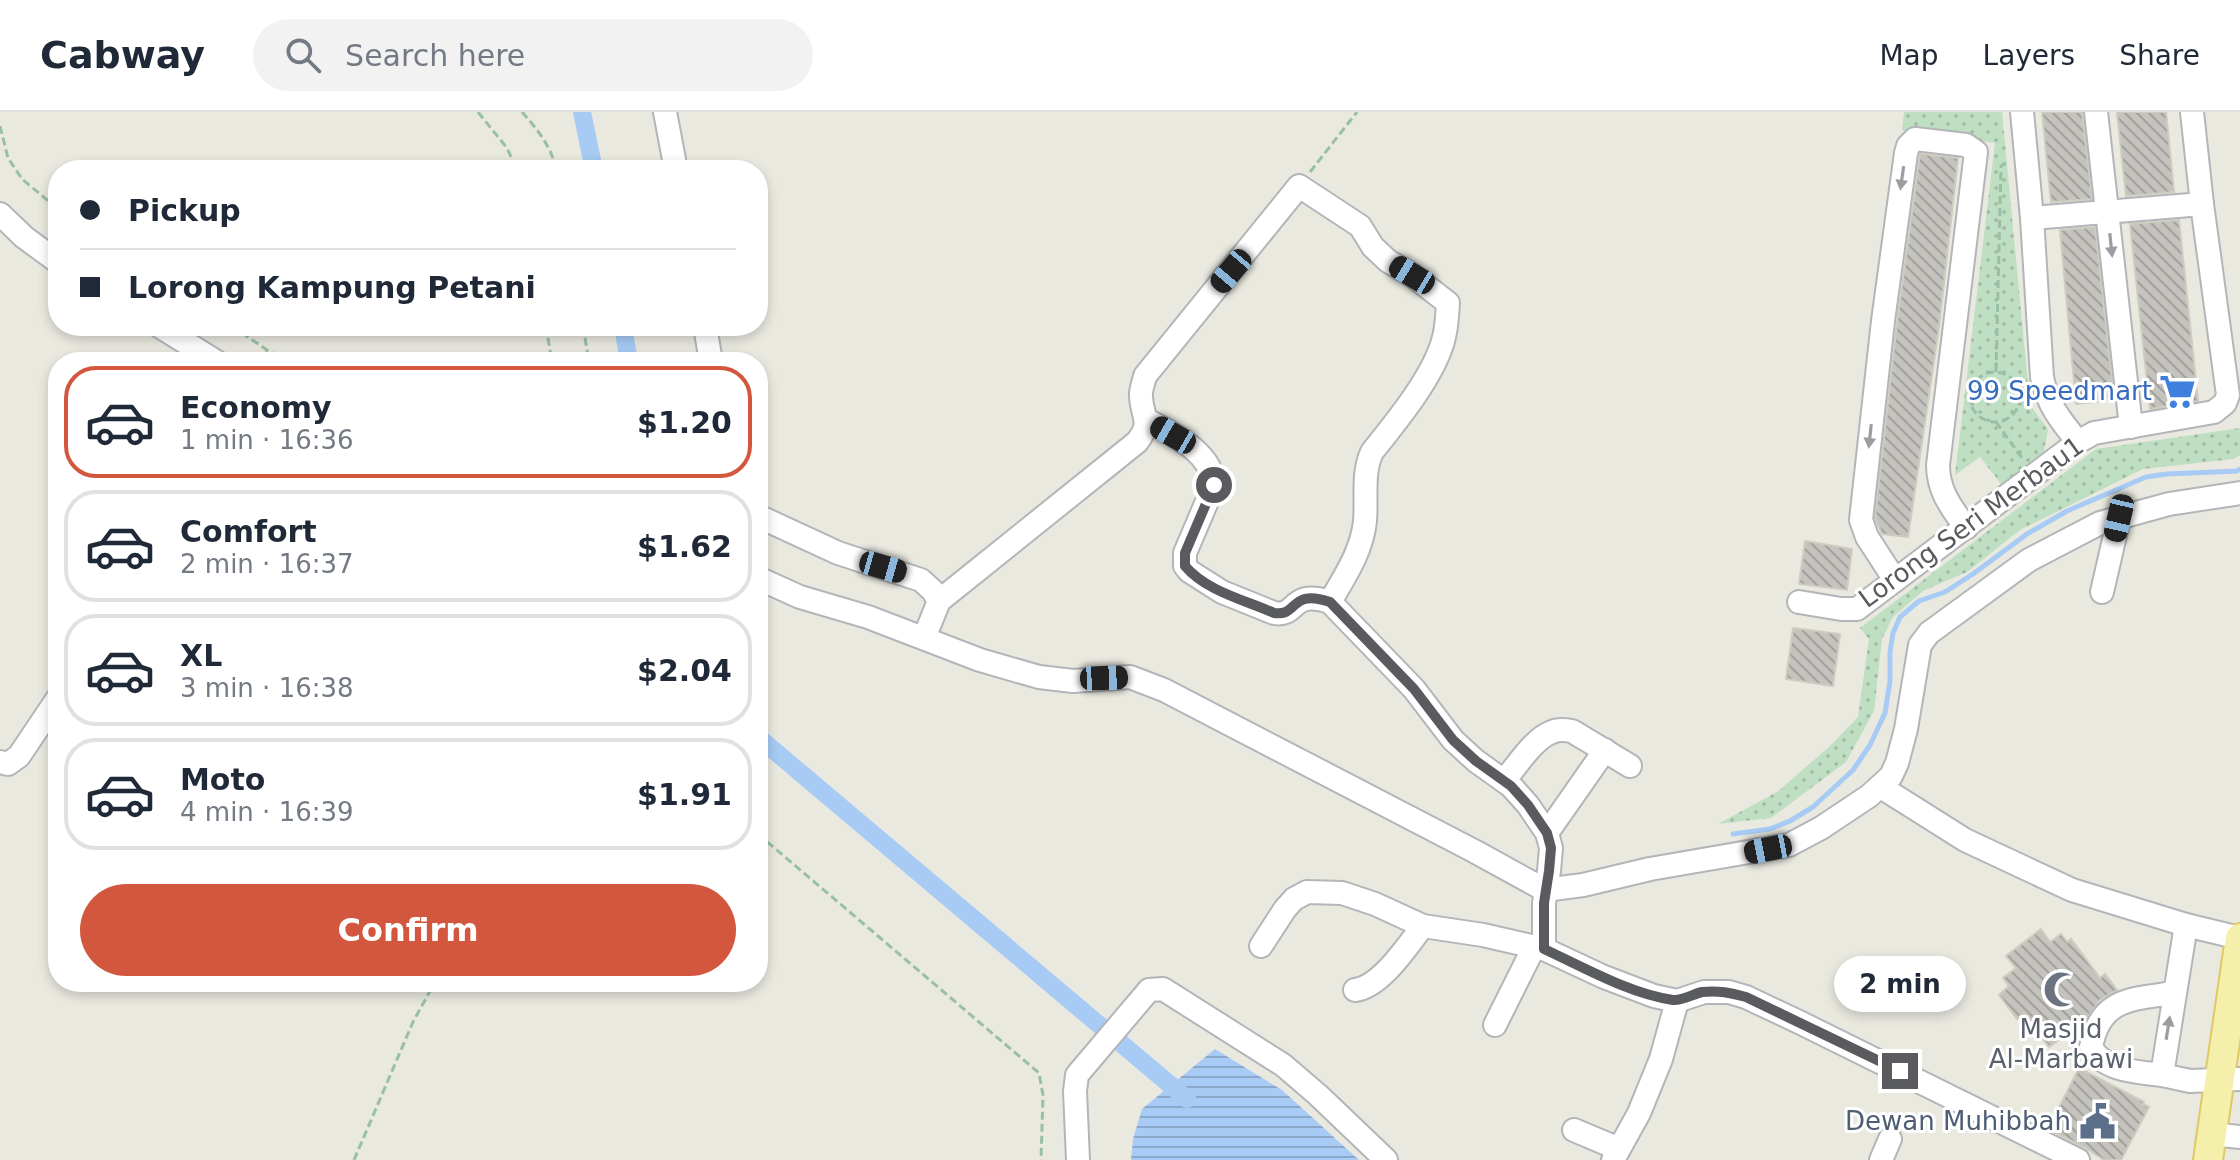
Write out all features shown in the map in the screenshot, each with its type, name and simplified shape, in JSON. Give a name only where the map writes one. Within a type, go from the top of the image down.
[{"type":"main road","points":[[2210,1147],[2230,1080],[2240,938]]},
{"type":"street","points":[[665,112],[674,160]]},
{"type":"street","points":[[2022,112],[2042,377],[2053,410],[2078,442]]},
{"type":"street","points":[[2096,112],[2131,427]]},
{"type":"street","points":[[2032,218],[2202,204],[2192,112]]},
{"type":"street","points":[[1895,580],[1867,537],[1861,520],[1906,153],[1915,139],[1966,145],[1976,152],[1938,465],[1938,479],[1944,497],[1966,528]]},
{"type":"street","points":[[924,638],[939,601],[1137,442],[1144,433],[1147,420],[1141,396],[1145,376],[1299,186],[1360,226],[1373,247],[1388,261],[1448,303],[1443,343],[1433,367],[1367,463],[1365,523],[1360,545],[1330,602]]},
{"type":"street","name":"Lorong Seri Merbau1","points":[[1799,602],[1857,609],[2094,433],[2214,412],[2220,408],[2228,395],[2202,204]]},
{"type":"street","points":[[0,214],[48,255]]},
{"type":"street","points":[[175,336],[201,352]]},
{"type":"street","points":[[1147,420],[1200,455],[1213,473],[1214,485],[1185,553],[1185,566],[1189,571],[1222,592],[1274,613],[1287,612],[1305,597],[1330,602],[1414,689],[1453,740],[1511,786],[1547,833],[1551,848],[1539,948],[1495,1025]]},
{"type":"street","points":[[768,583],[800,597],[868,617],[980,660],[1039,677],[1073,681],[1130,677],[1164,690],[1545,890],[1789,845],[1821,828],[1881,787],[1891,776],[1906,729],[1920,645],[1929,633],[2029,560],[2100,523],[2169,504],[2240,493]]},
{"type":"street","points":[[2102,592],[2119,518]]},
{"type":"street","points":[[768,521],[838,553],[921,580],[939,601]]},
{"type":"street","points":[[0,762],[8,764],[19,756],[48,713]]},
{"type":"street","points":[[1504,781],[1530,750],[1552,731],[1572,731],[1630,766]]},
{"type":"street","points":[[1547,833],[1605,750]]},
{"type":"street","points":[[1881,787],[1965,840],[2072,890],[2240,938]]},
{"type":"street","points":[[1261,946],[1294,899],[1307,892],[1342,893],[1423,926],[1539,948],[1633,988],[1677,1001],[1704,992],[1729,992],[1801,1023],[2078,1160]]},
{"type":"street","points":[[2162,1075],[2186,925]]},
{"type":"street","points":[[1355,990],[1381,976],[1423,926]]},
{"type":"street","points":[[1078,1160],[1077,1075],[1149,990],[1163,989],[1283,1065],[1386,1160]]},
{"type":"street","points":[[2174,993],[2136,998],[2114,1006],[2096,1025],[2091,1047],[2095,1055],[2104,1062],[2127,1070],[2190,1081],[2230,1080]]},
{"type":"street","points":[[1574,1130],[1616,1154],[1639,1113],[1661,1059],[1677,1001]]},
{"type":"street","points":[[2210,1147],[2240,1137]]},
{"type":"street","points":[[1881,1160],[1890,1139]]},
{"type":"path","points":[[478,112],[507,148],[512,160]]},
{"type":"path","points":[[522,112],[542,136],[554,160]]},
{"type":"path","points":[[1299,186],[1357,112]]},
{"type":"path","points":[[0,126],[8,158],[15,169],[48,201]]},
{"type":"path","points":[[1996,372],[2001,166],[2027,152]]},
{"type":"path","points":[[248,336],[271,352]]},
{"type":"path","points":[[1996,372],[2010,377],[2020,397],[2010,417],[1996,422],[1988,421],[1975,412],[1970,397],[1975,382],[1988,373],[1996,372]]},
{"type":"path","points":[[1996,422],[2035,476]]},
{"type":"path","points":[[768,843],[1039,1073],[1043,1095],[1041,1160]]},
{"type":"path","points":[[354,1160],[413,1022],[430,992]]},
{"type":"green space","points":[[1904,112],[2002,112],[2030,405],[2048,429],[2044,452],[2001,484],[1980,457],[1955,475],[1995,143],[1902,130]]},
{"type":"green space","points":[[2240,428],[2240,455],[2234,459],[2143,469],[2020,530],[1967,572],[1923,591],[1893,617],[1882,639],[1874,711],[1846,762],[1771,818],[1718,824],[1777,792],[1858,717],[1869,639],[1860,628],[2096,449]]},
{"type":"water","points":[[1215,1049],[1282,1090],[1359,1160],[1131,1160],[1133,1139],[1142,1109]]},
{"type":"building","points":[[2042,112],[2082,112],[2092,199],[2051,202]]},
{"type":"building","points":[[2117,112],[2166,112],[2174,192],[2126,196]]},
{"type":"building","points":[[1920,154],[1958,158],[1939,327],[1908,537],[1882,534],[1875,518]]},
{"type":"building","points":[[2179,220],[2198,401],[2150,409],[2130,224]]},
{"type":"building","points":[[2095,227],[2114,400],[2076,404],[2060,230]]},
{"type":"building","points":[[1805,541],[1852,549],[1847,590],[1799,584]]},
{"type":"building","points":[[1793,628],[1840,634],[1833,686],[1786,679]]},
{"type":"building","name":"Masjid Al-Marbawi","points":[[2041,929],[2050,942],[2061,934],[2067,942],[2071,939],[2100,978],[2105,974],[2117,990],[2100,1000],[2086,1019],[2049,1047],[2024,1013],[2017,1019],[1999,995],[2009,986],[2003,978],[2016,968],[2006,956]]},
{"type":"building","name":"Dewan Muhibbah","points":[[2079,1068],[2149,1107],[2121,1160],[2104,1160],[2048,1129]]},
{"type":"waterway","points":[[582,112],[592,160]]},
{"type":"waterway","points":[[625,336],[627,352]]},
{"type":"waterway","points":[[1733,834],[1770,829],[1790,821],[1813,807],[1853,770],[1870,745],[1885,713],[1893,633],[1900,617],[1919,601],[1945,592],[2027,534],[2067,511],[2146,477],[2240,469]]},
{"type":"waterway","points":[[768,745],[1187,1099]]},
{"type":"place","name":"99 Speedmart","points":[[2178,391]]},
{"type":"place","name":"Masjid Al-Marbawi","points":[[2061,990]]},
{"type":"place","name":"Dewan Muhibbah","points":[[2097,1121]]},
{"type":"route","points":[[1214,485],[1185,553],[1185,566],[1200,580],[1222,592],[1274,613],[1287,612],[1305,597],[1330,602],[1414,689],[1453,740],[1511,786],[1547,833],[1551,848],[1544,903],[1544,949],[1654,996],[1677,1001],[1704,992],[1729,992],[1746,997],[1900,1071]]}]
